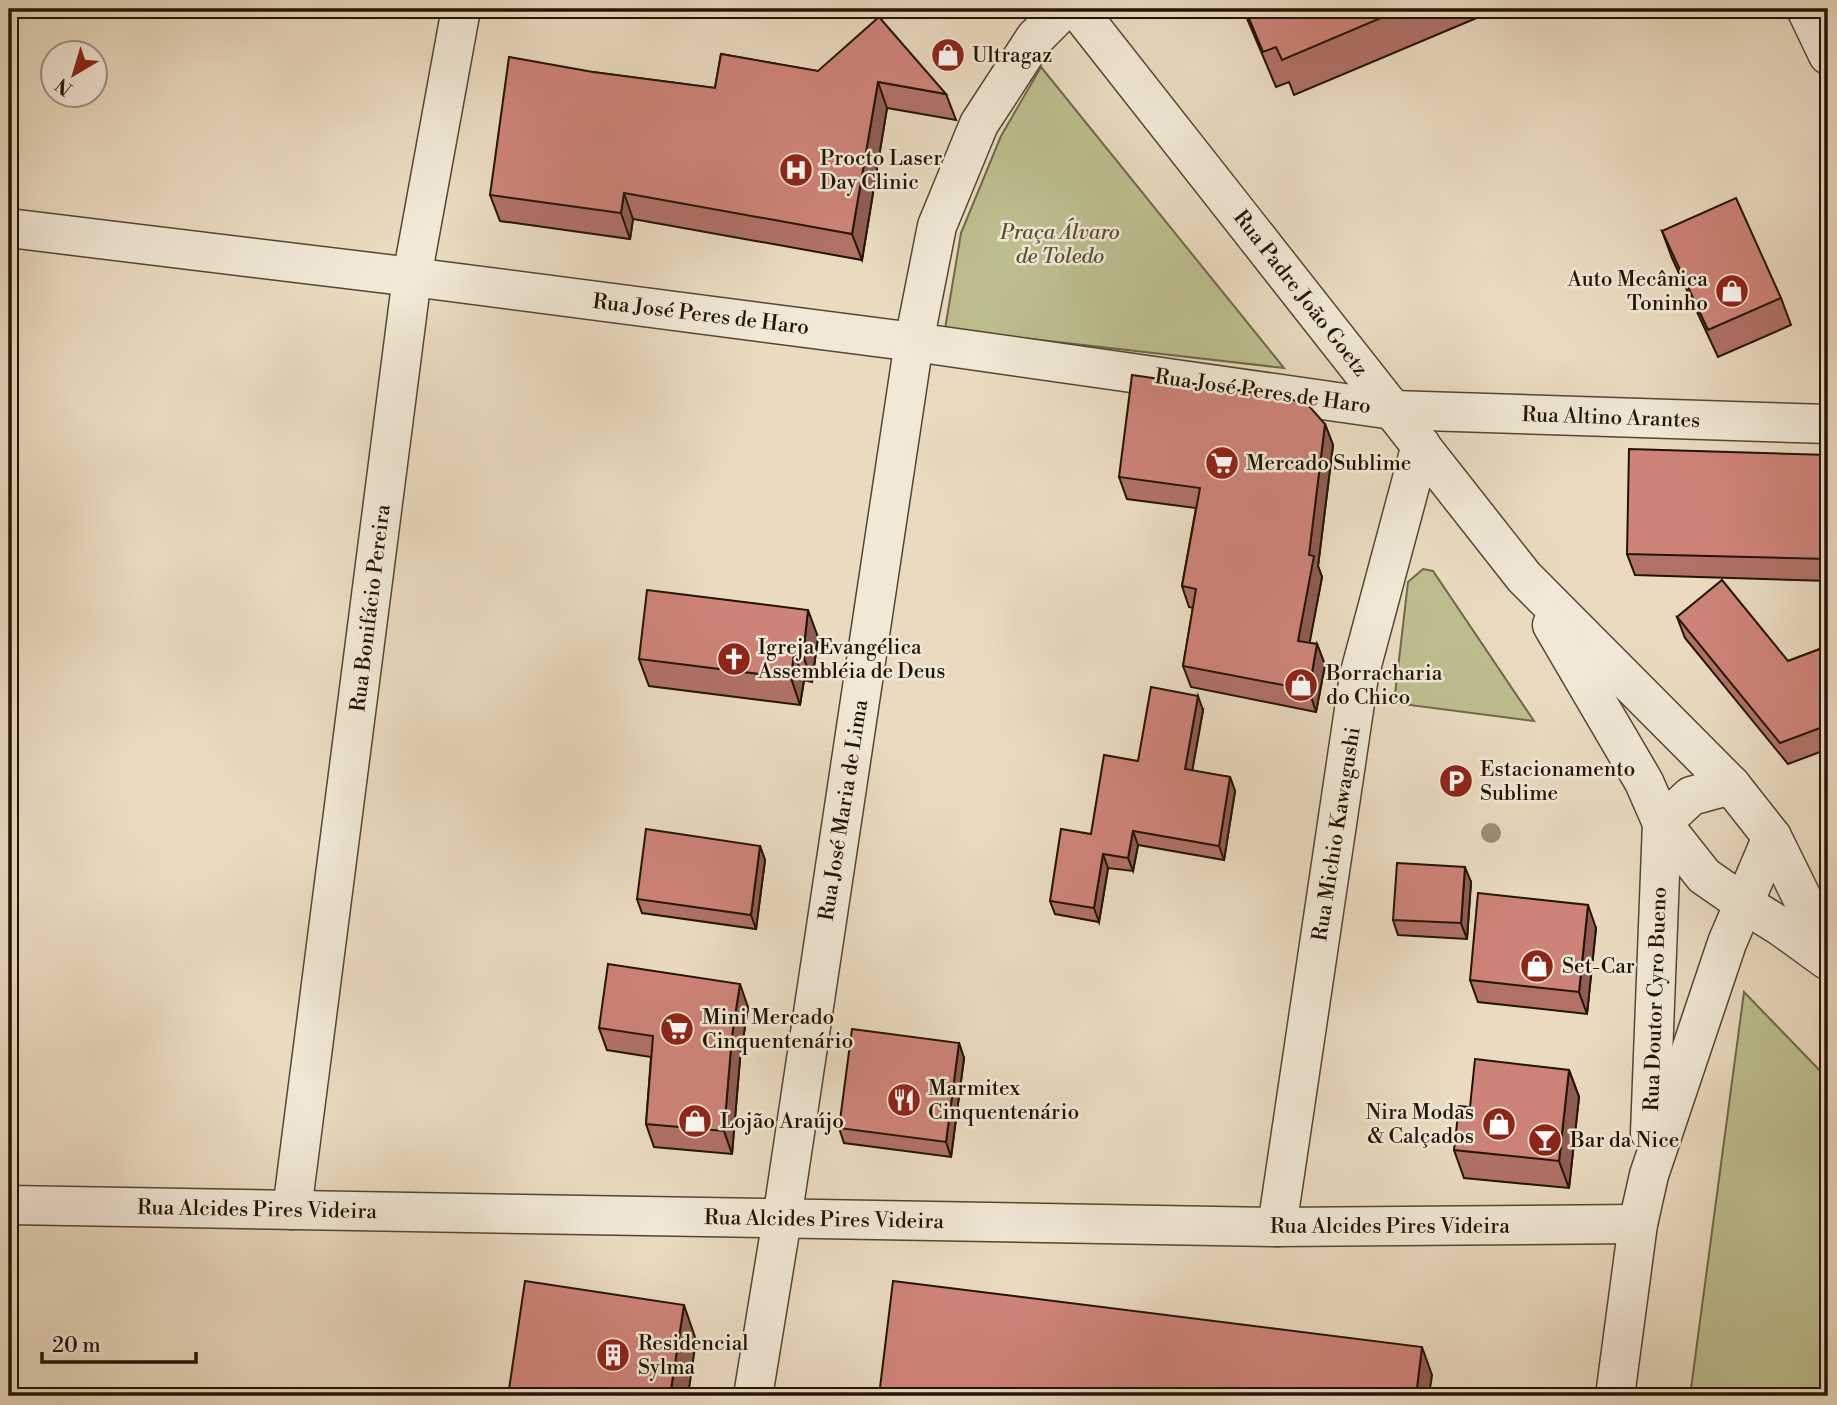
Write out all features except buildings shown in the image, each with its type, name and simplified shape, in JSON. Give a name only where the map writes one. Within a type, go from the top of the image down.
[{"type":"street","name":"Rua Bonifácio Pereira","points":[[292,1210],[412,277],[461,9]]},
{"type":"street","name":"Rua José Maria de Lima","points":[[753,1396],[914,342],[937,226],[979,124],[1035,38],[1064,9]]},
{"type":"street","name":"Rua Padre João Goetz","points":[[1077,9],[1524,577],[1731,785],[1772,837],[1807,908],[1826,959]]},
{"type":"street","points":[[1806,9],[1828,55]]},
{"type":"street","name":"Rua José Peres de Haro","points":[[9,228],[914,342],[1393,410]]},
{"type":"street","name":"Rua Altino Arantes","points":[[1393,410],[1828,424]]},
{"type":"street","name":"Rua Michio Kawagushi","points":[[1277,1227],[1359,676],[1420,446]]},
{"type":"street","name":"Rua Padre João Goetz","points":[[1524,577],[1644,782],[1662,823]]},
{"type":"street","points":[[1731,785],[1692,796],[1662,823],[1704,876],[1826,959]]},
{"type":"street","name":"Rua Doutor Cyro Bueno","points":[[1649,1175],[1662,823]]},
{"type":"street","name":"Rua Doutor Cyro Bueno","points":[[1615,1396],[1638,1224],[1649,1175],[1727,943],[1772,837]]},
{"type":"street","name":"Rua Alcides Pires Videira","points":[[9,1205],[1277,1227],[1638,1224]]},
{"type":"green space","name":"Praça Álvaro de Toledo","points":[[1041,67],[1284,368],[945,329],[961,233],[1001,136]]},
{"type":"green space","points":[[1423,569],[1433,571],[1534,721],[1394,703],[1408,582]]},
{"type":"green space","points":[[1744,992],[1828,1079],[1828,1396],[1690,1396]]},
{"type":"place","name":"Ultragaz","points":[[948,55]]},
{"type":"place","name":"Procto Laser Day Clinic","points":[[796,170]]},
{"type":"place","name":"Auto Mecânica Toninho","points":[[1732,291]]},
{"type":"place","name":"Mercado Sublime","points":[[1222,463]]},
{"type":"place","name":"Igreja Evangélica Assembléia de Deus","points":[[734,659]]},
{"type":"place","name":"Borracharia do Chico","points":[[1301,685]]},
{"type":"place","name":"Estacionamento Sublime","points":[[1456,781]]},
{"type":"place","name":"Set-Car","points":[[1537,966]]},
{"type":"place","name":"Mini Mercado Cinquentenário","points":[[677,1029]]},
{"type":"place","name":"Marmitex Cinquentenário","points":[[904,1100]]},
{"type":"place","name":"Lojão Araújo","points":[[695,1121]]},
{"type":"place","name":"Nira Modas & Calçados","points":[[1499,1124]]},
{"type":"place","name":"Bar da Nice","points":[[1545,1140]]},
{"type":"place","name":"Residencial Sylma","points":[[613,1355]]}]
